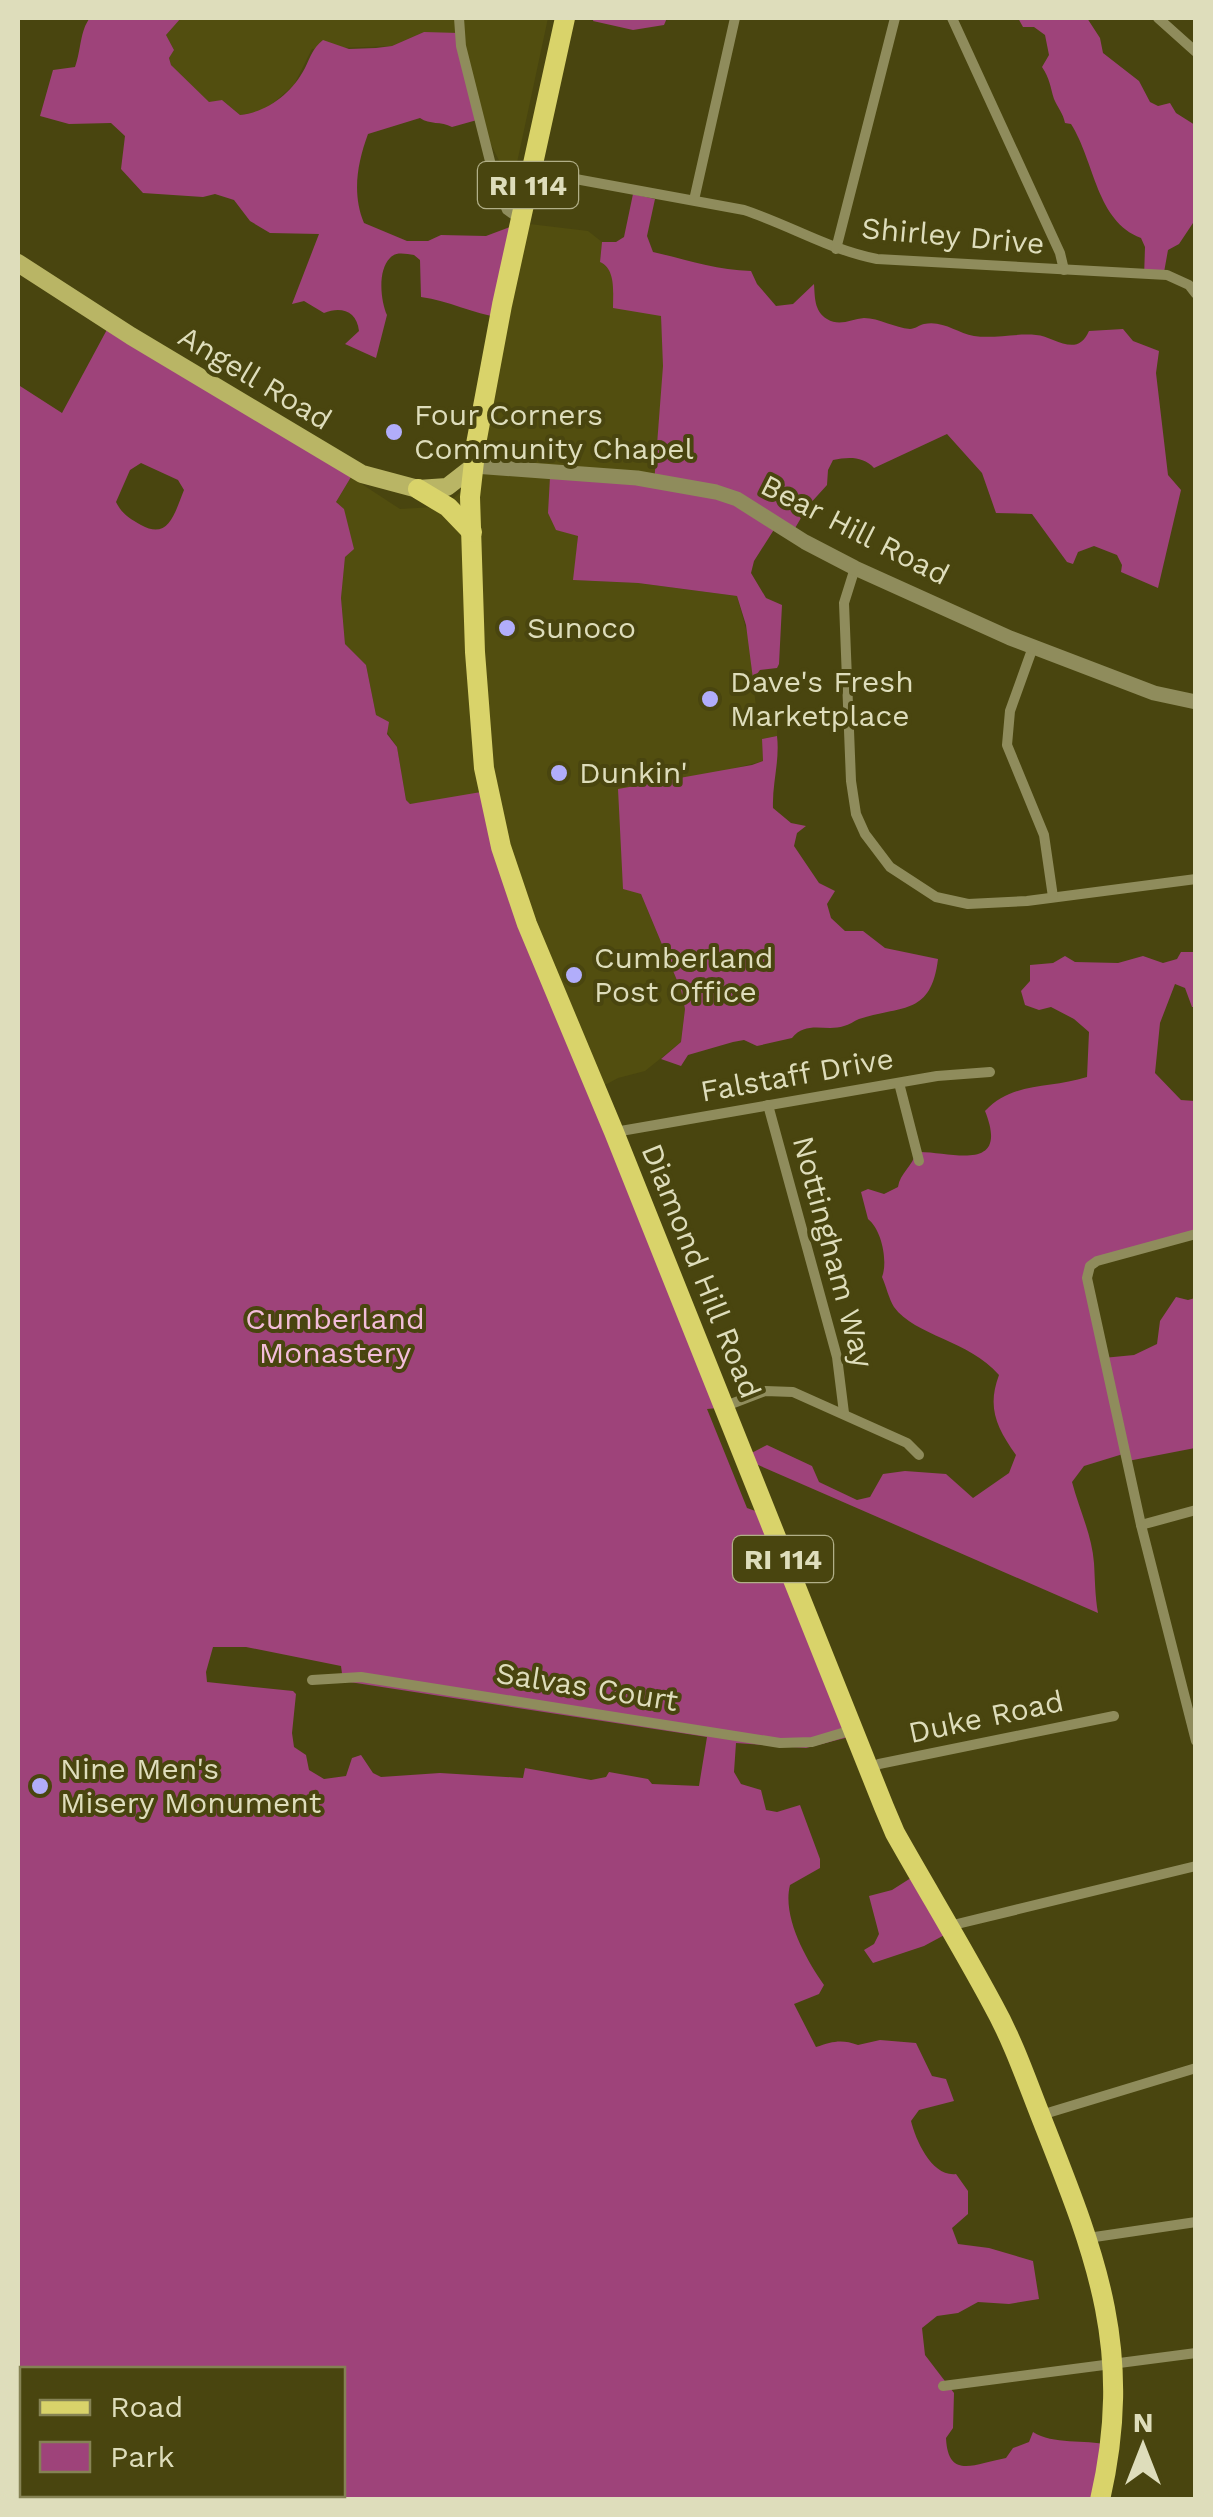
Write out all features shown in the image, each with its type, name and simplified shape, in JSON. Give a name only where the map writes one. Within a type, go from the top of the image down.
[{"type":"main road","name":"Diamond Hill Road","points":[[565,18],[484,392],[474,466],[472,532],[480,740],[493,818],[527,924],[869,1771],[895,1833],[994,2006],[1025,2072],[1088,2238],[1107,2309],[1112,2363],[1112,2420],[1100,2500]]},
{"type":"main road","name":"Angell Road","points":[[18,263],[130,336],[362,474],[418,489]]},
{"type":"main road","points":[[418,489],[454,484],[474,466]]},
{"type":"main road","points":[[418,489],[448,507],[472,532]]},
{"type":"street","points":[[459,18],[461,46],[495,181],[507,210],[521,219]]},
{"type":"street","points":[[694,200],[735,18]]},
{"type":"street","points":[[836,250],[895,18]]},
{"type":"street","points":[[952,18],[1060,253],[1064,270]]},
{"type":"street","points":[[1158,18],[1196,52]]},
{"type":"street","name":"Shirley Drive","points":[[531,170],[761,215],[836,250],[890,260],[1167,276],[1189,286],[1196,294]]},
{"type":"street","name":"Bear Hill Road","points":[[474,466],[637,478],[716,492],[737,499],[854,568],[1033,647],[1154,693],[1196,702]]},
{"type":"street","points":[[854,568],[844,604],[850,781],[856,814],[865,834],[890,866],[936,897],[968,904],[1196,880]]},
{"type":"street","points":[[1033,647],[1010,711],[1006,745],[1044,835],[1053,897]]},
{"type":"street","name":"Falstaff Drive","points":[[614,1132],[899,1083],[990,1072]]},
{"type":"street","points":[[899,1083],[920,1161]]},
{"type":"street","name":"Nottingham Way","points":[[768,1105],[837,1358],[844,1414]]},
{"type":"street","points":[[1196,1234],[1098,1261],[1087,1272],[1141,1526],[1196,1741]]},
{"type":"street","points":[[722,1408],[765,1391],[794,1392],[907,1443],[919,1455]]},
{"type":"street","points":[[1141,1526],[1196,1510]]},
{"type":"street","name":"Salvas Court","points":[[312,1680],[361,1677],[780,1743],[812,1742],[852,1730]]},
{"type":"street","name":"Duke Road","points":[[869,1771],[879,1764],[1114,1716]]},
{"type":"street","points":[[948,1926],[1196,1866]]},
{"type":"street","points":[[1040,2115],[1196,2068]]},
{"type":"street","points":[[1088,2238],[1196,2222]]},
{"type":"street","points":[[942,2386],[1196,2353]]},
{"type":"shaded area","points":[[181,18],[548,18],[512,186],[478,119],[424,32],[392,46],[312,49],[294,85],[264,111],[240,115],[222,100],[209,103],[171,65],[169,58],[174,50],[166,35]]},
{"type":"shaded area","points":[[513,222],[588,231],[602,242],[600,261],[661,316],[664,366],[654,484],[578,535],[574,580],[638,583],[737,596],[749,640],[757,717],[777,724],[777,736],[762,739],[763,761],[716,773],[641,894],[681,990],[685,1009],[681,1042],[645,1071],[618,1078],[592,1092],[487,792],[422,803],[410,804],[406,800],[397,747],[376,715],[366,665],[345,644],[341,598],[345,557],[336,502],[351,477],[400,509],[434,507],[454,498],[470,483]]},
{"type":"green space","points":[[90,18],[181,18],[166,35],[174,50],[169,58],[171,65],[209,102],[222,100],[240,115],[260,110],[286,93],[323,40],[349,49],[376,48],[392,46],[424,32],[459,33],[477,120],[452,127],[420,118],[368,134],[359,168],[358,201],[364,223],[407,241],[428,241],[441,235],[486,236],[510,227],[501,318],[421,297],[420,260],[414,255],[398,254],[390,258],[383,271],[382,295],[387,315],[376,358],[345,344],[359,331],[352,315],[342,310],[324,313],[304,301],[292,304],[319,234],[270,233],[250,221],[234,200],[215,194],[203,197],[143,193],[121,169],[125,136],[111,123],[69,124],[40,116],[53,70],[75,67]]},
{"type":"green space","points":[[667,18],[664,25],[633,30],[593,21]]},
{"type":"green space","points":[[1018,18],[1087,18],[1100,38],[1103,53],[1139,81],[1150,102],[1158,106],[1170,103],[1176,113],[1195,125],[1195,220],[1179,244],[1168,250],[1163,278],[1144,278],[1145,247],[1141,238],[1126,230],[1105,204],[1079,139],[1071,124],[1065,123],[1054,99],[1042,67],[1049,55],[1045,35],[1034,27],[1023,27]]},
{"type":"green space","points":[[633,194],[655,199],[647,236],[653,252],[714,267],[751,271],[776,306],[793,304],[814,284],[820,312],[836,322],[870,318],[910,329],[937,324],[974,336],[1036,335],[1072,345],[1078,344],[1089,331],[1123,329],[1133,341],[1159,351],[1156,373],[1168,475],[1181,490],[1158,588],[1121,572],[1117,555],[1094,546],[1078,552],[1073,564],[1067,562],[1032,514],[996,513],[982,473],[947,434],[874,468],[855,458],[833,460],[827,485],[808,506],[791,535],[775,528],[751,573],[766,598],[782,605],[779,664],[777,668],[760,670],[753,679],[746,625],[737,596],[638,583],[573,580],[578,536],[556,530],[548,513],[550,477],[654,484],[663,366],[661,316],[613,308],[611,275],[600,262],[602,242],[616,242],[624,237]]},
{"type":"green space","name":"Cumberland Monastery","points":[[110,324],[351,477],[336,502],[344,509],[354,549],[345,557],[341,598],[345,644],[366,665],[376,715],[389,722],[387,734],[397,747],[406,800],[410,804],[487,791],[718,1408],[707,1409],[747,1508],[761,1513],[849,1737],[806,1748],[736,1743],[734,1772],[741,1784],[761,1790],[766,1810],[777,1812],[800,1805],[820,1859],[820,1868],[790,1885],[788,1897],[797,1937],[824,1985],[819,1994],[794,2004],[816,2047],[880,2040],[916,2043],[932,2076],[946,2079],[954,2101],[919,2110],[911,2121],[933,2164],[956,2174],[968,2191],[968,2214],[952,2228],[958,2244],[1033,2261],[1039,2299],[1009,2304],[978,2302],[958,2313],[937,2316],[922,2328],[925,2355],[954,2393],[953,2428],[946,2438],[948,2451],[952,2460],[965,2466],[1006,2458],[1013,2448],[1029,2442],[1033,2432],[1050,2439],[1108,2445],[1100,2500],[18,2499],[18,373],[20,386],[62,413]],"holes":[[[141,463],[178,480],[184,490],[165,527],[151,529],[133,520],[116,502],[130,470]],[[213,1647],[246,1647],[341,1666],[343,1681],[707,1737],[699,1786],[652,1784],[648,1779],[609,1772],[606,1777],[591,1780],[525,1768],[523,1778],[440,1773],[381,1777],[373,1773],[361,1755],[352,1758],[346,1776],[324,1779],[309,1770],[306,1755],[294,1747],[296,1694],[207,1682]]]},
{"type":"green space","points":[[777,736],[773,808],[791,823],[806,826],[797,833],[794,846],[819,883],[835,891],[827,904],[831,918],[845,931],[863,931],[885,948],[938,959],[934,977],[921,999],[901,1009],[837,1028],[804,1029],[792,1038],[757,1046],[744,1040],[733,1042],[688,1055],[681,1066],[661,1059],[681,1042],[685,1009],[681,990],[641,894],[623,889],[618,789],[752,765],[763,761],[762,739]]},
{"type":"green space","points":[[1181,952],[1195,952],[1195,1007],[1185,988],[1175,984],[1160,1023],[1155,1073],[1181,1100],[1195,1101],[1195,1237],[1089,1269],[1103,1358],[1134,1355],[1157,1344],[1160,1321],[1176,1297],[1195,1298],[1195,1448],[1128,1461],[1123,1454],[1084,1466],[1072,1482],[1093,1553],[1098,1613],[742,1458],[767,1445],[812,1466],[819,1482],[857,1500],[870,1497],[883,1474],[946,1474],[973,1498],[1009,1473],[1016,1455],[1003,1435],[994,1407],[999,1375],[973,1354],[915,1325],[894,1307],[882,1277],[880,1238],[868,1219],[861,1192],[868,1189],[884,1194],[898,1187],[916,1152],[983,1152],[990,1145],[991,1131],[985,1111],[996,1101],[1020,1090],[1087,1077],[1089,1032],[1051,1007],[1039,1010],[1025,1005],[1021,991],[1030,981],[1030,965],[1053,963],[1065,956],[1075,962],[1118,963],[1143,956],[1163,963],[1177,959]]},
{"type":"green space","points":[[914,1876],[950,1932],[924,1946],[873,1963],[864,1950],[874,1944],[879,1934],[869,1896],[892,1890]]},
{"type":"place","name":"Four Corners Community Chapel","points":[[394,432]]},
{"type":"place","name":"Sunoco","points":[[507,628]]},
{"type":"place","name":"Dave's Fresh Marketplace","points":[[710,699]]},
{"type":"place","name":"Dunkin'","points":[[559,773]]},
{"type":"place","name":"Cumberland Post Office","points":[[574,975]]},
{"type":"place","name":"Nine Men's Misery Monument","points":[[40,1786]]}]
